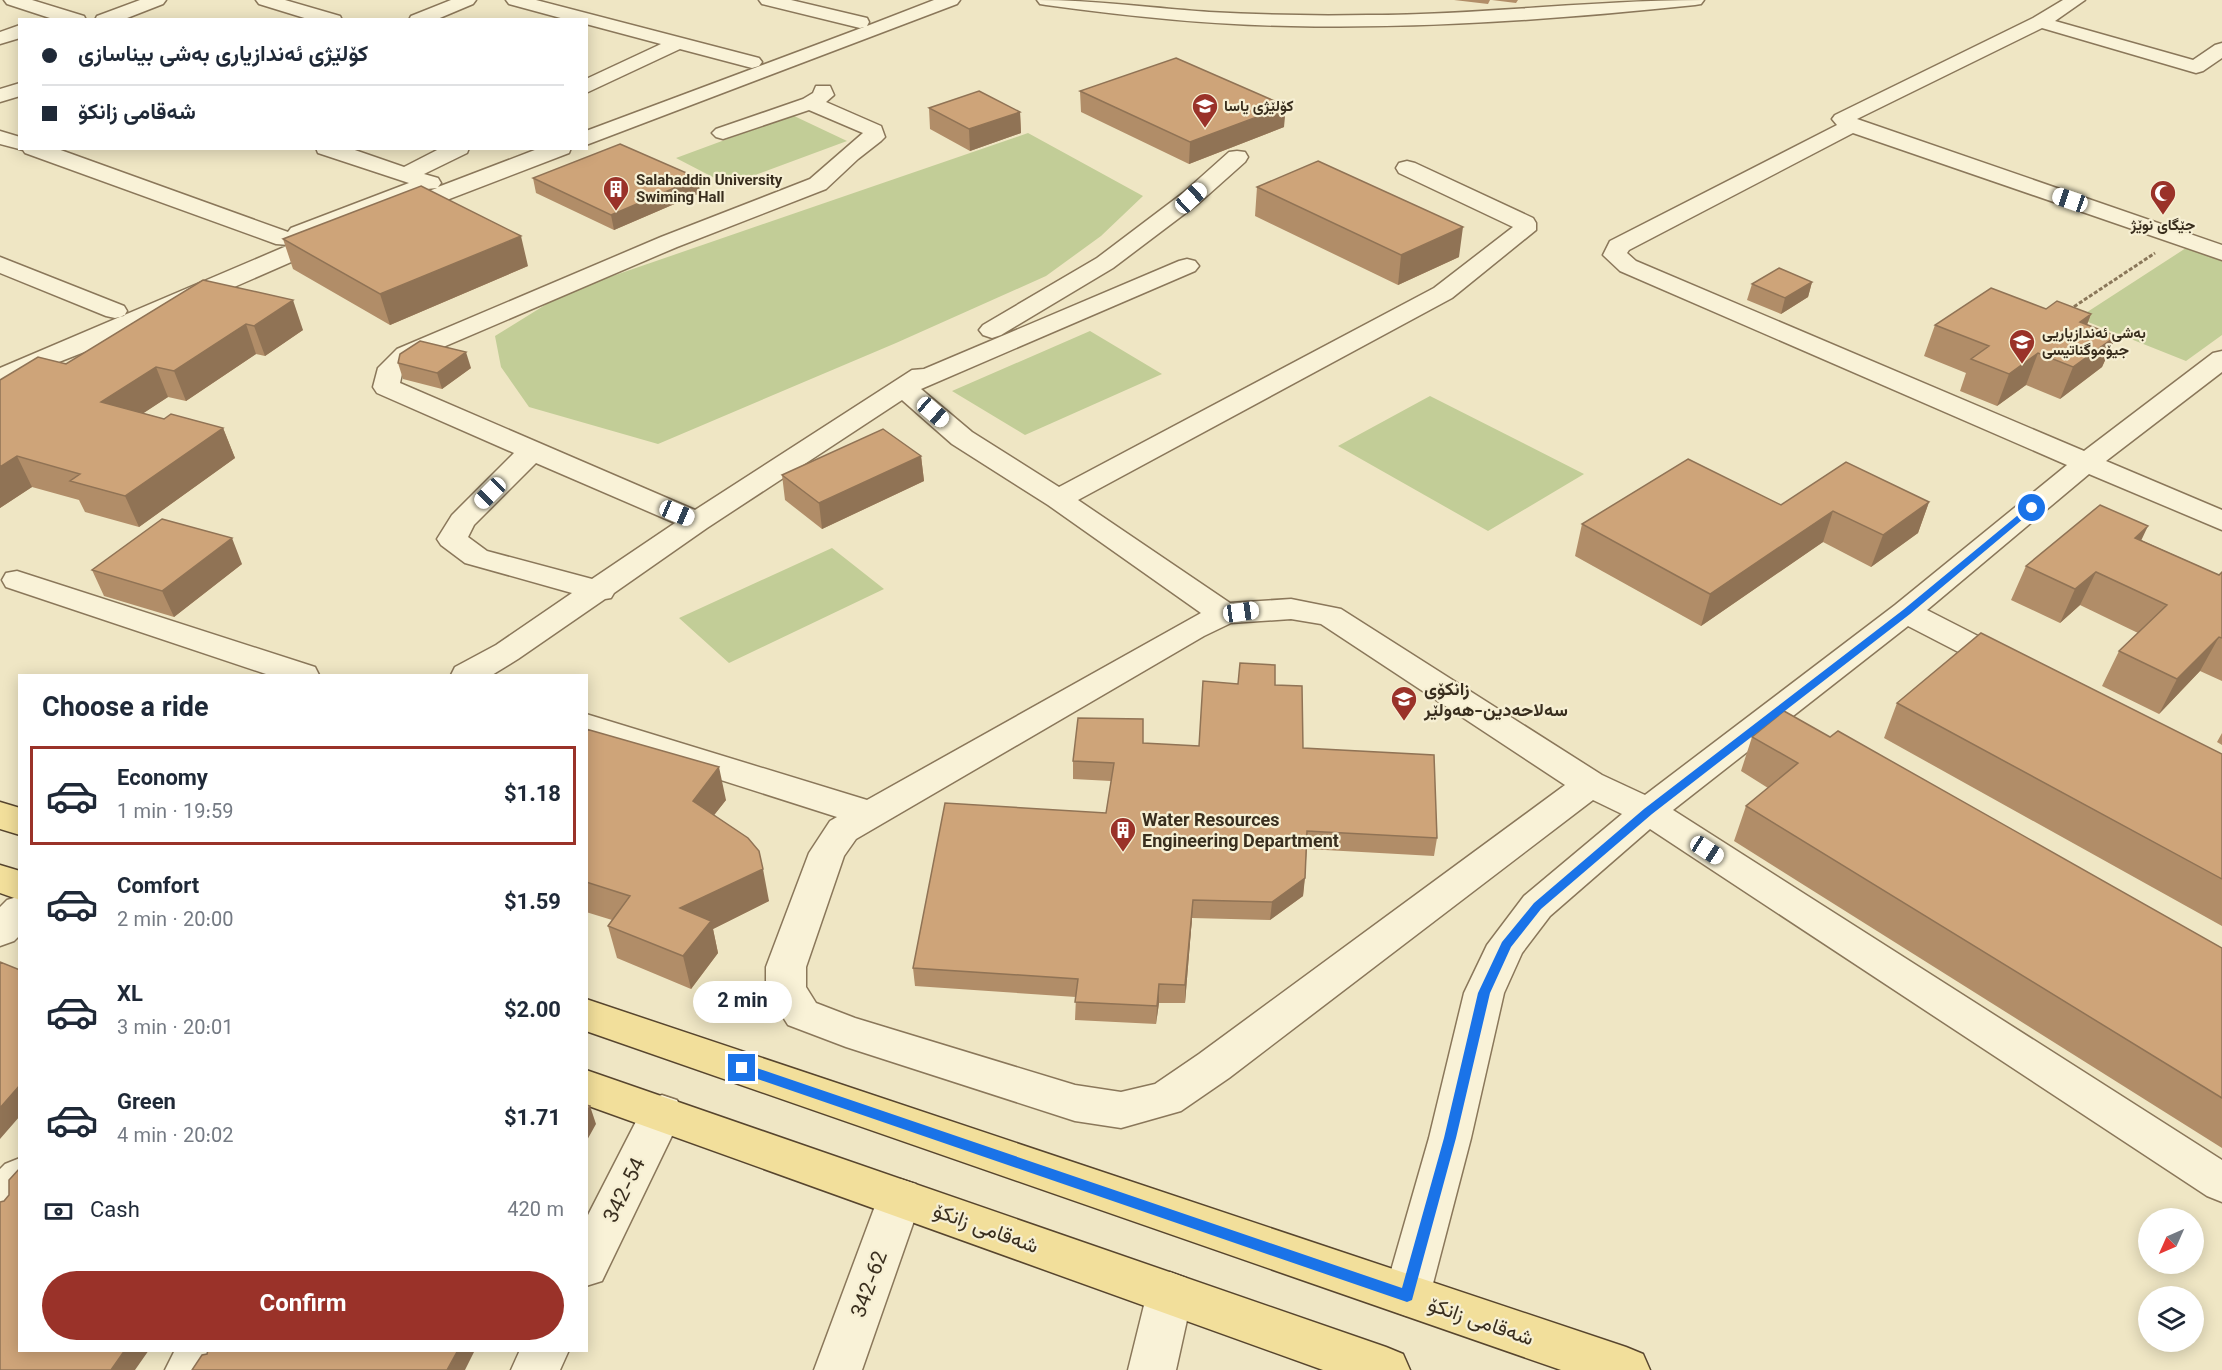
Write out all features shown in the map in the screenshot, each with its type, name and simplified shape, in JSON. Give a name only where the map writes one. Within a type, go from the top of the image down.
[{"type":"main road","points":[[0,815],[18,821]]},
{"type":"main road","points":[[0,879],[18,885]]},
{"type":"main road","name":"شەقامی زانکۆ","points":[[588,1016],[1626,1370]]},
{"type":"main road","name":"شەقامی زانکۆ","points":[[588,1088],[1386,1370]]},
{"type":"street","points":[[13,0],[65,18]]},
{"type":"street","points":[[109,18],[157,0]]},
{"type":"street","points":[[265,0],[326,18]]},
{"type":"street","points":[[423,18],[466,0]]},
{"type":"street","points":[[515,0],[573,18]]},
{"type":"street","points":[[768,0],[860,22]]},
{"type":"street","points":[[588,123],[918,0]]},
{"type":"street","points":[[588,138],[951,0]]},
{"type":"street","points":[[1046,0],[1111,4],[1233,20],[1377,20],[1528,16],[1610,5],[1695,0]]},
{"type":"street","points":[[1233,20],[1250,0]]},
{"type":"street","points":[[1377,20],[1391,0]]},
{"type":"street","points":[[2076,0],[2040,22],[1842,119],[1852,125],[2222,253]]},
{"type":"street","points":[[588,22],[752,62]]},
{"type":"street","points":[[2040,22],[2196,67],[2222,49]]},
{"type":"street","points":[[0,38],[18,32]]},
{"type":"street","points":[[588,86],[678,43]]},
{"type":"street","points":[[723,133],[810,104],[824,95],[823,90],[775,67]]},
{"type":"street","points":[[0,96],[18,90]]},
{"type":"street","points":[[697,522],[386,387],[387,375],[392,364],[406,354],[669,242],[818,184],[850,154],[874,137],[874,129],[810,104]]},
{"type":"street","points":[[1852,125],[1617,246],[1615,255],[1628,266],[2222,521]]},
{"type":"street","points":[[0,136],[18,143]]},
{"type":"street","points":[[39,150],[284,239]]},
{"type":"street","points":[[332,150],[430,183]]},
{"type":"street","points":[[405,174],[455,150]]},
{"type":"street","points":[[0,367],[48,341],[284,239],[516,150]]},
{"type":"street","points":[[0,377],[64,353],[306,246],[556,150]]},
{"type":"street","points":[[469,674],[507,652],[600,591],[697,522],[903,387],[987,333],[1105,263],[1191,198],[1237,157]]},
{"type":"street","points":[[1058,499],[1443,293],[1524,230],[1525,223],[1407,168]]},
{"type":"street","points":[[0,264],[115,311]]},
{"type":"street","points":[[903,387],[1187,266]]},
{"type":"street","points":[[1407,1295],[1450,1138],[1484,993],[1506,945],[1538,906],[1648,812],[1906,612],[2086,463],[2222,359]]},
{"type":"street","points":[[903,387],[962,438],[1058,499],[1224,614]]},
{"type":"street","points":[[532,451],[462,521],[452,539],[476,557],[600,591]]},
{"type":"street","points":[[17,580],[300,674]]},
{"type":"street","points":[[1590,783],[1214,1066],[1166,1099],[1121,1110],[1075,1103],[802,1014],[786,990],[786,968],[827,853],[843,830],[1193,629],[1224,614],[1291,609],[1330,616],[1590,783],[1648,812],[2222,1183]]},
{"type":"street","points":[[1906,612],[2033,677]]},
{"type":"street","points":[[588,726],[870,814]]},
{"type":"street","points":[[0,931],[18,912]]},
{"type":"street","name":"342-54","points":[[588,1262],[662,1113]]},
{"type":"street","points":[[0,1202],[18,1180]]},
{"type":"street","name":"342-62","points":[[838,1370],[900,1198]]},
{"type":"street","points":[[1152,1370],[1170,1293]]},
{"type":"street","points":[[189,1370],[201,1352]]},
{"type":"street","points":[[535,1370],[544,1352]]},
{"type":"path","points":[[2061,315],[2178,238]]},
{"type":"green space","points":[[792,115],[847,141],[728,185],[676,158]]},
{"type":"green space","points":[[1028,133],[1143,196],[1101,236],[1046,276],[896,343],[658,444],[529,407],[501,367],[495,336],[566,292]]},
{"type":"green space","points":[[2186,248],[2222,261],[2222,335],[2186,361],[2078,318]]},
{"type":"green space","points":[[1090,331],[1162,374],[1025,435],[952,391]]},
{"type":"green space","points":[[1430,396],[1584,474],[1488,531],[1338,446]]},
{"type":"green space","points":[[832,548],[884,589],[729,663],[679,618]]},
{"type":"building","points":[[1176,58],[1286,106],[1190,142],[1080,91]]},
{"type":"building","points":[[979,91],[1020,112],[969,129],[929,108]]},
{"type":"building","name":"Salahaddin University Swiming Hall","points":[[620,144],[698,178],[611,215],[533,178]]},
{"type":"building","points":[[1318,161],[1463,227],[1401,255],[1257,187]]},
{"type":"building","points":[[421,186],[521,236],[380,294],[283,239]]},
{"type":"building","points":[[1779,268],[1812,282],[1785,298],[1752,284]]},
{"type":"building","points":[[203,280],[293,300],[254,326],[246,324],[174,371],[156,367],[101,402],[164,419],[171,414],[223,428],[125,496],[70,481],[80,474],[17,456],[0,467],[0,380],[38,357],[66,364]]},
{"type":"building","points":[[1991,288],[2046,309],[2057,301],[2091,314],[2080,322],[2116,336],[2073,367],[2038,353],[2009,374],[1971,359],[1989,346],[1935,325]]},
{"type":"building","points":[[420,341],[466,352],[437,373],[398,363],[400,354]]},
{"type":"building","points":[[883,429],[921,456],[819,503],[782,475]]},
{"type":"building","points":[[1688,459],[1781,505],[1846,462],[1929,502],[1883,535],[1833,511],[1710,594],[1582,524]]},
{"type":"building","points":[[2100,505],[2148,526],[2135,538],[2219,575],[2222,572],[2222,638],[2219,637],[2177,679],[2119,651],[2167,605],[2096,572],[2075,589],[2026,566]]},
{"type":"building","points":[[162,519],[232,538],[162,591],[92,570]]},
{"type":"building","points":[[1981,633],[2222,754],[2222,879],[1897,703]]},
{"type":"building","name":"Water Resources Engineering Department","points":[[1240,663],[1275,665],[1275,685],[1302,686],[1303,748],[1434,755],[1437,838],[1307,831],[1305,878],[1272,902],[1193,900],[1185,985],[1159,984],[1157,1006],[1075,1002],[1078,979],[913,968],[945,803],[1106,813],[1114,763],[1073,761],[1078,718],[1143,719],[1143,743],[1199,746],[1203,681],[1238,684]]},
{"type":"building","points":[[1784,711],[1830,737],[1838,731],[2222,948],[2222,1098],[1746,806],[1798,763],[1752,737]]},
{"type":"building","points":[[588,730],[719,767],[693,801],[748,838],[759,851],[763,869],[680,908],[711,921],[683,956],[608,926],[630,896],[588,883]]},
{"type":"building","points":[[0,962],[18,969],[18,1087],[0,1108]]},
{"type":"building","points":[[18,1170],[18,1352],[124,1352],[111,1370],[0,1370],[0,1202],[9,1195],[9,1180]]},
{"type":"building","points":[[208,1352],[457,1352],[447,1370],[192,1370],[202,1355]]},
{"type":"place","name":"کۆلێژی یاسا","points":[[1205,129]]},
{"type":"place","name":"Salahaddin University Swiming Hall","points":[[616,212]]},
{"type":"place","name":"جێگای نوێژ","points":[[2163,216]]},
{"type":"place","name":"بەشی ئەندازیاریی جیۆموگناتیسی","points":[[2022,365]]},
{"type":"place","name":"زانکۆی سەلاحەدین-هەولێر","points":[[1404,722]]},
{"type":"place","name":"Water Resources Engineering Department","points":[[1123,853]]},
{"type":"route","points":[[742,1068],[1407,1295],[1450,1138],[1484,993],[1506,945],[1538,906],[1648,812],[1906,612],[2032,508]]}]
